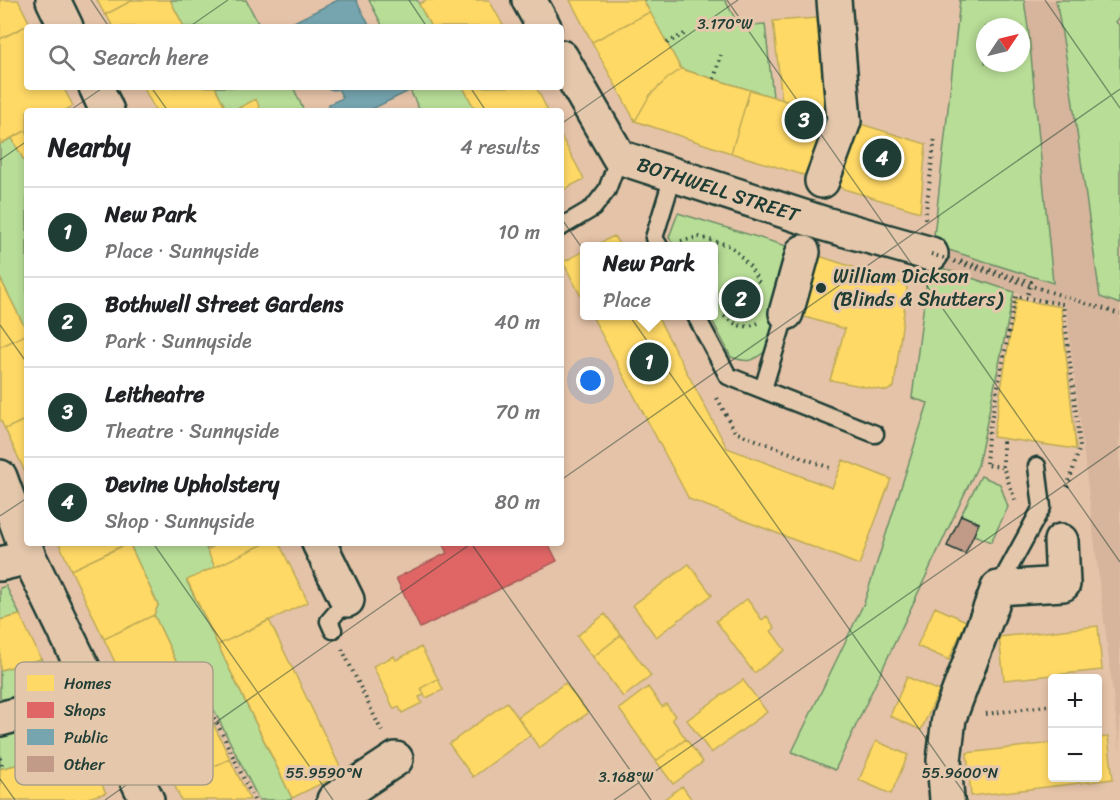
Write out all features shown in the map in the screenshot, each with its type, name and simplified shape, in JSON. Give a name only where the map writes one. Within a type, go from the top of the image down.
[{"type":"street","points":[[53,0],[65,24]]},
{"type":"street","points":[[529,0],[542,24]]},
{"type":"street","points":[[822,181],[844,121],[834,0]]},
{"type":"street","name":"BOTHWELL STREET","points":[[564,62],[619,158],[825,224],[931,254]]},
{"type":"street","points":[[97,90],[106,108]]},
{"type":"street","points":[[774,314],[803,252]]},
{"type":"street","points":[[0,477],[15,560],[77,662]]},
{"type":"street","points":[[947,800],[944,759],[949,718],[998,588],[1063,584],[1060,541]]},
{"type":"street","points":[[320,546],[346,600]]},
{"type":"street","points":[[0,719],[15,715]]},
{"type":"street","points":[[334,800],[396,759]]},
{"type":"street","points":[[140,785],[147,800]]},
{"type":"lane","points":[[564,224],[593,208],[607,190],[619,158]]},
{"type":"lane","points":[[661,242],[654,238],[673,176]]},
{"type":"lane","points":[[763,389],[774,314]]},
{"type":"lane","points":[[699,320],[729,376],[875,434]]},
{"type":"lane","points":[[998,588],[1042,507],[1037,466]]},
{"type":"lane","points":[[333,630],[329,621],[346,600]]},
{"type":"path","points":[[667,44],[688,32]]},
{"type":"path","points":[[714,79],[721,56]]},
{"type":"path","points":[[676,242],[699,237],[715,242]]},
{"type":"path","points":[[718,243],[731,246],[741,256],[749,265],[762,289]]},
{"type":"path","points":[[931,254],[1120,314]]},
{"type":"path","points":[[1003,467],[986,465],[988,436],[1016,296],[1027,296],[1063,304],[1080,447]]},
{"type":"path","points":[[722,314],[735,324],[748,327],[774,314]]},
{"type":"path","points":[[1003,438],[1003,467],[1016,505]]},
{"type":"path","points":[[333,630],[396,759]]},
{"type":"path","points":[[949,718],[1048,706]]},
{"type":"path","points":[[213,715],[254,800]]},
{"type":"path","points":[[0,758],[3,768]]},
{"type":"shaded area","points":[[960,0],[1106,0],[1120,106],[1120,752],[1066,307],[929,264]]},
{"type":"green space","points":[[170,0],[246,0],[258,24],[182,24]]},
{"type":"green space","points":[[369,0],[417,0],[429,24],[381,24]]},
{"type":"green space","points":[[643,0],[725,0],[739,26],[765,24],[773,97],[681,69]]},
{"type":"green space","points":[[960,0],[1024,0],[1027,18],[976,18],[976,72],[1030,72],[1030,45],[1053,283],[933,245]]},
{"type":"green space","points":[[1056,0],[1120,0],[1120,17],[1116,22],[1120,26],[1120,304],[1100,297],[1068,68]]},
{"type":"green space","points":[[216,90],[294,90],[303,108],[259,108],[255,100],[239,108],[226,108]]},
{"type":"green space","points":[[410,90],[465,90],[474,108],[419,108]]},
{"type":"green space","points":[[12,138],[24,160],[24,326],[0,278],[0,144]]},
{"type":"green space","points":[[678,213],[793,248],[767,350],[746,361],[731,357],[712,320],[718,320],[718,242],[672,242],[669,237]]},
{"type":"green space","points":[[929,264],[1014,292],[978,465],[835,770],[792,752],[864,603],[928,403],[912,398]]},
{"type":"green space","points":[[981,476],[1000,484],[1008,507],[991,542],[974,535],[979,523],[961,515]]},
{"type":"green space","points":[[130,546],[205,546],[215,567],[187,581],[292,798],[290,800],[259,800],[213,708],[213,662],[176,662],[154,615],[158,605]]},
{"type":"green space","points":[[6,586],[20,615],[0,620],[0,588]]},
{"type":"green space","points":[[15,666],[15,700],[0,704],[0,670]]},
{"type":"green space","points":[[15,728],[15,765],[0,769],[0,732]]},
{"type":"building: Homes","points":[[0,0],[18,0],[30,24],[24,24],[24,27],[0,39]]},
{"type":"building: Homes","points":[[97,0],[133,0],[105,15]]},
{"type":"building: Homes","points":[[133,0],[170,0],[182,24],[111,24],[106,14]]},
{"type":"building: Homes","points":[[426,0],[489,0],[502,24],[429,24],[419,4]]},
{"type":"building: Homes","points":[[570,0],[643,0],[650,12],[592,42]]},
{"type":"building: Homes","points":[[650,12],[681,69],[650,95],[635,121],[592,42]]},
{"type":"building: Homes","points":[[817,18],[826,113],[782,100],[773,21]]},
{"type":"building: Homes","points":[[24,27],[24,90],[65,90],[73,106],[69,108],[24,108],[24,132],[0,144],[0,39]]},
{"type":"building: Homes","points":[[681,69],[750,90],[731,153],[635,121],[650,95]]},
{"type":"building: Homes","points":[[145,90],[216,90],[224,105],[218,108],[154,108]]},
{"type":"building: Homes","points":[[465,90],[538,90],[546,108],[474,108]]},
{"type":"building: Homes","points":[[750,90],[826,113],[807,176],[731,153]]},
{"type":"building: Homes","points":[[256,99],[260,108],[239,108]]},
{"type":"building: Homes","points":[[854,122],[926,144],[920,212],[834,186]]},
{"type":"building: Homes","points":[[24,132],[24,160],[12,138]]},
{"type":"building: Homes","points":[[564,142],[584,179],[564,189]]},
{"type":"building: Homes","points":[[614,236],[618,242],[602,242]]},
{"type":"building: Homes","points":[[580,253],[580,294],[564,264],[564,261]]},
{"type":"building: Homes","points":[[813,254],[904,284],[907,288],[894,387],[887,391],[830,380],[845,329],[795,314]]},
{"type":"building: Homes","points":[[0,278],[24,326],[24,335],[0,347]]},
{"type":"building: Homes","points":[[1016,299],[1061,307],[1076,449],[993,437]]},
{"type":"building: Homes","points":[[594,320],[659,320],[727,448],[832,488],[843,460],[891,479],[859,565],[689,499]]},
{"type":"building: Homes","points":[[24,335],[24,420],[5,429],[0,419],[0,347]]},
{"type":"building: Homes","points":[[24,420],[24,470],[5,429]]},
{"type":"building: Homes","points":[[60,546],[122,546],[71,570]]},
{"type":"building: Homes","points":[[123,546],[130,546],[158,605],[154,615],[104,639],[71,570]]},
{"type":"building: Homes","points":[[214,546],[260,546],[215,567],[207,550]]},
{"type":"building: Homes","points":[[260,546],[280,546],[308,602],[218,645],[187,580]]},
{"type":"building: Homes","points":[[689,564],[712,595],[656,637],[633,605]]},
{"type":"building: Homes","points":[[747,599],[762,620],[767,616],[775,628],[771,631],[785,650],[754,673],[716,621]]},
{"type":"building: Homes","points":[[935,607],[966,621],[949,660],[917,646]]},
{"type":"building: Homes","points":[[605,614],[621,635],[593,657],[577,636]]},
{"type":"building: Homes","points":[[20,615],[41,659],[15,662],[15,666],[0,670],[0,620]]},
{"type":"building: Homes","points":[[154,615],[176,662],[115,662],[104,639]]},
{"type":"building: Homes","points":[[269,620],[343,773],[292,798],[218,645]]},
{"type":"building: Homes","points":[[1098,626],[1102,670],[1004,680],[999,637]]},
{"type":"building: Homes","points":[[621,635],[651,676],[623,697],[593,657]]},
{"type":"building: Homes","points":[[421,647],[438,679],[421,688],[424,695],[419,697],[422,703],[402,713],[399,707],[394,709],[373,666],[394,656],[396,660]]},
{"type":"building: Homes","points":[[907,677],[939,691],[921,730],[890,716]]},
{"type":"building: Homes","points":[[438,679],[443,690],[426,698],[421,688]]},
{"type":"building: Homes","points":[[743,680],[767,712],[711,753],[687,720]]},
{"type":"building: Homes","points":[[565,683],[588,713],[539,748],[518,717]]},
{"type":"building: Homes","points":[[648,687],[662,707],[666,704],[675,716],[672,719],[686,739],[656,761],[619,709]]},
{"type":"building: Homes","points":[[507,702],[530,735],[473,777],[449,744]]},
{"type":"building: Homes","points":[[213,723],[230,759],[213,767]]},
{"type":"building: Homes","points":[[1108,737],[1113,779],[1102,780],[1102,738]]},
{"type":"building: Homes","points":[[686,739],[703,762],[673,784],[656,761]]},
{"type":"building: Homes","points":[[876,741],[908,755],[891,794],[859,780]]},
{"type":"building: Homes","points":[[1048,743],[1048,782],[1088,782],[971,796],[967,753]]},
{"type":"building: Homes","points":[[230,759],[250,800],[181,800],[174,785],[213,785],[213,767]]},
{"type":"building: Homes","points":[[15,765],[15,785],[102,785],[106,793],[80,800],[0,800],[0,769]]},
{"type":"building: Homes","points":[[682,786],[692,800],[663,800]]},
{"type":"building: Shops","points":[[444,546],[550,546],[557,561],[420,628],[396,578],[447,553]]},
{"type":"building: Public","points":[[338,0],[356,0],[368,24],[290,24]]},
{"type":"building: Public","points":[[339,90],[411,90],[374,108],[329,108],[329,104],[343,98]]},
{"type":"building: Other","points":[[961,515],[979,523],[965,554],[947,546]]},
{"type":"place","name":"Leitheatre","points":[[804,120]]},
{"type":"place","name":"Devine Upholstery","points":[[882,158]]},
{"type":"place","name":"William Dickson (Blinds & Shutters)","points":[[821,288]]},
{"type":"place","name":"Bothwell Street Gardens","points":[[741,299]]},
{"type":"place","name":"New Park","points":[[649,362]]}]
